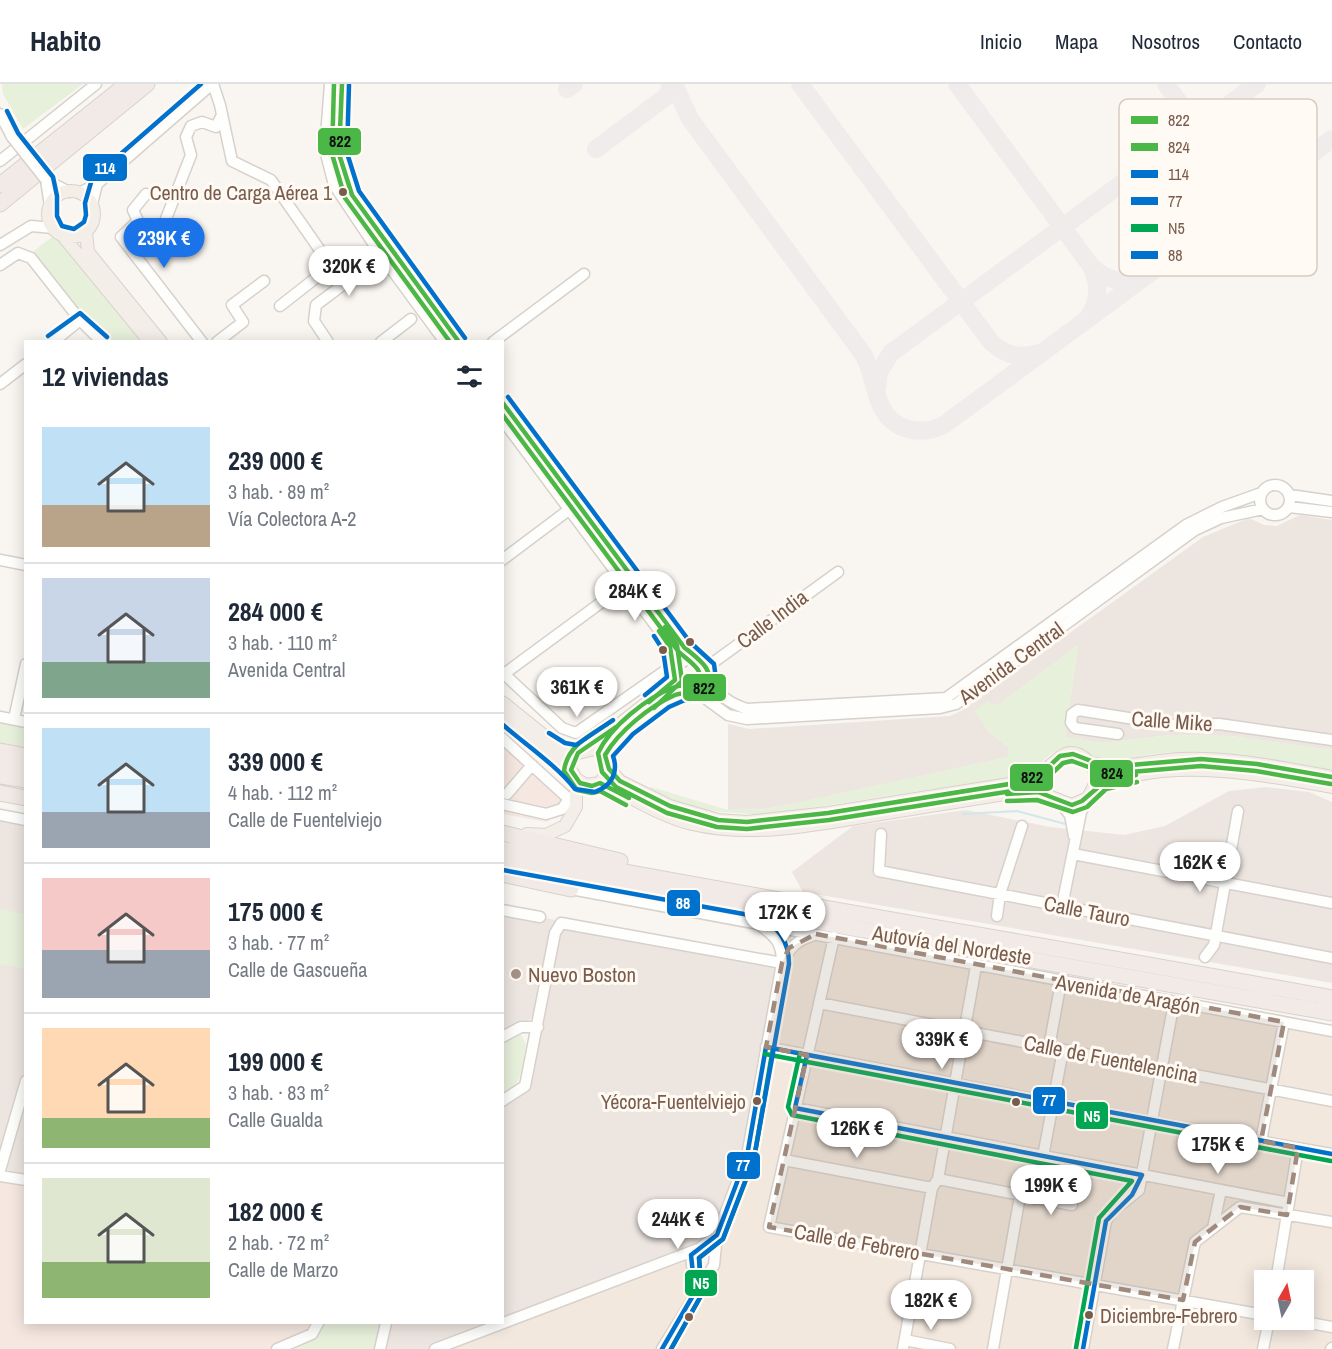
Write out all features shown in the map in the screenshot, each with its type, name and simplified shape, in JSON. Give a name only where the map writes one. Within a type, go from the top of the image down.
[{"type":"highway","points":[[0,185],[127,84]]},
{"type":"highway","points":[[0,202],[39,178],[87,132],[147,84]]},
{"type":"highway","points":[[0,751],[24,756]]},
{"type":"highway","points":[[0,776],[24,780]]},
{"type":"highway","points":[[0,791],[24,793]]},
{"type":"highway","points":[[0,791],[24,797]]},
{"type":"highway","points":[[0,803],[24,807]]},
{"type":"highway","points":[[504,832],[648,868],[830,905]]},
{"type":"highway","name":"Autovía del Nordeste","points":[[504,849],[819,909],[1041,944],[1332,998]]},
{"type":"highway","points":[[528,854],[542,852],[563,855],[1021,938],[1041,944]]},
{"type":"highway","name":"Autovía del Nordeste","points":[[504,862],[857,929],[1332,1013]]},
{"type":"highway","points":[[504,875],[571,889]]},
{"type":"main road","points":[[148,340],[58,232],[49,218],[50,206],[61,194],[74,192],[92,204],[94,216],[86,232],[88,252],[159,340]]},
{"type":"main road","points":[[58,232],[75,237],[86,232]]},
{"type":"main road","points":[[504,704],[562,750],[583,750],[604,755],[609,769],[620,781],[670,806],[718,820],[747,822],[828,813],[1022,782],[1047,769],[1055,759],[1067,754],[1080,755],[1090,763],[1096,777],[1092,793]]},
{"type":"main road","points":[[504,716],[586,785],[600,783],[658,811],[690,823],[716,829],[747,831],[829,823],[1024,791],[1072,805],[1118,777],[1185,770],[1271,777],[1332,787]]},
{"type":"main road","points":[[504,831],[546,835],[565,826],[576,807],[571,764],[583,750]]},
{"type":"main road","points":[[1090,763],[1112,767],[1182,759],[1218,760],[1332,777]]},
{"type":"main road","points":[[600,783],[609,769]]},
{"type":"main road","points":[[1047,769],[1045,781],[1056,800]]},
{"type":"street","points":[[0,161],[96,84]]},
{"type":"street","points":[[39,178],[74,192],[97,184],[212,84],[222,115],[232,161],[271,180],[331,266],[280,306]]},
{"type":"street","points":[[330,84],[325,136],[329,169],[338,192],[457,340]]},
{"type":"street","points":[[342,84],[336,137],[342,176],[386,252],[444,340]]},
{"type":"street","points":[[0,114],[4,130],[39,178],[50,206]]},
{"type":"street","points":[[129,247],[153,237],[162,229],[191,155],[186,137],[191,126],[202,122],[216,127],[222,115]]},
{"type":"street","points":[[92,204],[97,184]]},
{"type":"street","points":[[146,194],[133,210],[138,221],[121,237],[200,340]]},
{"type":"street","points":[[0,245],[31,226],[58,232]]},
{"type":"street","points":[[327,340],[315,321],[316,305],[386,252]]},
{"type":"street","points":[[0,266],[18,254],[31,258],[80,320],[100,340]]},
{"type":"street","points":[[496,340],[584,274]]},
{"type":"street","points":[[220,340],[243,322],[231,305],[264,281]]},
{"type":"street","points":[[384,340],[411,319]]},
{"type":"street","points":[[55,340],[80,320]]},
{"type":"street","points":[[0,384],[24,366]]},
{"type":"street","points":[[504,404],[574,506],[630,582],[695,659],[707,667],[710,679],[708,685],[698,693],[685,692],[662,703],[610,744],[604,755]]},
{"type":"street","points":[[504,421],[574,506]]},
{"type":"street","points":[[1289,507],[1290,495],[1286,489],[1275,484],[1269,485],[1261,493],[1260,503],[1263,509],[1276,515],[1289,507],[1332,512]]},
{"type":"street","name":"Avenida Central","points":[[710,679],[720,695],[733,704],[747,709],[946,698],[1186,525],[1222,507],[1261,493]]},
{"type":"street","points":[[1290,495],[1332,501]]},
{"type":"street","points":[[504,558],[574,506]]},
{"type":"street","name":"Avenida Central","points":[[698,693],[728,715],[747,719],[939,708],[956,704],[1195,530],[1221,518],[1263,509]]},
{"type":"street","points":[[0,560],[24,565]]},
{"type":"street","name":"Calle India","points":[[707,667],[838,572]]},
{"type":"street","points":[[630,582],[667,641],[676,672],[685,692]]},
{"type":"street","points":[[504,672],[630,582]]},
{"type":"street","points":[[583,750],[676,672],[695,659]]},
{"type":"street","points":[[504,674],[562,728],[576,733],[656,678],[676,672]]},
{"type":"street","points":[[14,719],[23,694]]},
{"type":"street","name":"Calle Mike","points":[[1118,735],[1075,728],[1071,723],[1072,714],[1078,711],[1172,725],[1218,724],[1332,740]]},
{"type":"street","points":[[0,717],[24,722]]},
{"type":"street","points":[[504,723],[527,743],[540,748]]},
{"type":"street","points":[[504,740],[532,765],[569,799],[562,809],[546,814],[504,796],[532,765]]},
{"type":"street","points":[[1062,906],[1081,812],[1092,793]]},
{"type":"street","points":[[1056,800],[1070,815],[1075,839]]},
{"type":"street","points":[[1205,957],[1214,945],[1238,811]]},
{"type":"street","points":[[0,815],[24,820]]},
{"type":"street","points":[[997,916],[1000,894],[1022,826]]},
{"type":"street","name":"Calle Tauro","points":[[881,834],[879,871],[1332,958]]},
{"type":"street","points":[[1073,854],[1332,903]]},
{"type":"street","name":"Avenida de Aragón","points":[[571,889],[1332,1031]]},
{"type":"street","points":[[504,910],[540,917]]},
{"type":"street","points":[[504,1100],[525,1086],[555,933],[558,925],[564,922],[782,963]]},
{"type":"street","points":[[662,1349],[708,1271],[714,1265],[717,1235],[747,1156],[782,963],[782,949],[776,937],[758,924]]},
{"type":"street","points":[[782,963],[789,948],[816,934]]},
{"type":"street","points":[[834,937],[784,1160],[1072,1206]]},
{"type":"street","points":[[950,1349],[904,1345],[976,966]]},
{"type":"street","points":[[1049,1047],[1061,982]]},
{"type":"street","points":[[1083,1349],[1106,1221],[1113,1211],[1138,1190],[1142,1175],[1174,1002]]},
{"type":"street","name":"Calle de Fuentelencina","points":[[819,1004],[1332,1101]]},
{"type":"street","points":[[1261,1141],[1284,1022]]},
{"type":"street","points":[[504,1036],[521,1027],[538,1027]]},
{"type":"street","points":[[766,1047],[1152,1122],[1332,1154]]},
{"type":"street","points":[[1035,1199],[1064,1050]]},
{"type":"street","points":[[0,1170],[24,1087]]},
{"type":"street","points":[[795,1108],[1290,1203]]},
{"type":"street","points":[[1277,1270],[1298,1148]]},
{"type":"street","name":"Calle de Febrero","points":[[784,1160],[769,1227],[1254,1312]]},
{"type":"street","points":[[0,1176],[24,1180]]},
{"type":"street","points":[[1213,1228],[1221,1190]]},
{"type":"street","points":[[993,1349],[1020,1197]]},
{"type":"street","points":[[1173,1349],[1195,1242],[1240,1207],[1332,1222]]},
{"type":"street","points":[[504,1322],[670,1257],[700,1248],[717,1235]]},
{"type":"street","points":[[700,1248],[714,1256]]},
{"type":"street","points":[[695,1292],[692,1264],[700,1248]]},
{"type":"street","points":[[670,1257],[708,1271]]},
{"type":"street","points":[[277,1349],[312,1334],[317,1324]]},
{"type":"street","points":[[382,1348],[386,1324]]},
{"type":"street","points":[[435,1349],[499,1324]]},
{"type":"street","points":[[1314,1324],[1332,1327]]},
{"type":"street","points":[[1263,1349],[1267,1330]]},
{"type":"highlighted area","points":[[816,934],[1284,1022],[1261,1141],[1298,1148],[1287,1215],[1240,1207],[1195,1242],[1183,1300],[769,1227],[807,1055],[766,1047],[782,963],[789,948]]},
{"type":"shaded area","points":[[1300,515],[1332,520],[1332,750],[1231,736],[1170,735],[1102,743],[1065,737],[1078,645],[999,704],[994,705],[987,702],[975,712],[990,733],[1008,747],[1008,757],[766,809],[728,810],[728,724],[749,729],[950,716],[963,710],[1203,537],[1249,518],[1264,525],[1277,526]]},
{"type":"shaded area","points":[[504,732],[573,796],[548,818],[547,822],[504,814]]},
{"type":"shaded area","points":[[1266,787],[1309,792],[1332,802],[1332,983],[803,892],[792,872],[853,826],[966,810],[1050,827],[1124,835],[1165,826],[1229,791]]},
{"type":"shaded area","points":[[0,815],[24,820],[24,1180],[0,1176]]},
{"type":"shaded area","points":[[504,910],[782,963],[747,1156],[711,1252],[707,1249],[504,1324],[504,1100],[519,1092],[540,1013],[504,1035]]},
{"type":"shaded area","points":[[816,934],[1332,1031],[1332,1349],[435,1349],[685,1259],[690,1260],[694,1269],[708,1271],[789,948]]},
{"type":"shaded area","points":[[0,1176],[24,1180],[24,1324],[318,1324],[277,1349],[0,1349]]},
{"type":"shaded area","points":[[386,1324],[503,1324],[435,1349],[380,1349]]},
{"type":"green space","points":[[2,84],[83,84],[23,129],[3,94]]},
{"type":"green space","points":[[52,237],[59,242],[139,340],[104,340],[80,316],[30,254]]},
{"type":"green space","points":[[1078,645],[1065,737],[1102,743],[1170,735],[1231,736],[1332,750],[1332,770],[1197,752],[1168,752],[1105,760],[1076,749],[1066,748],[1053,753],[1033,770],[1020,776],[762,815],[698,810],[649,789],[651,787],[728,810],[766,809],[1008,757],[1008,747],[990,733],[974,711],[988,701],[994,705],[999,704]]},
{"type":"green space","points":[[0,723],[24,728],[24,747],[0,744]]},
{"type":"green space","points":[[0,909],[24,914],[24,969],[0,964]]},
{"type":"green space","points":[[521,1035],[526,1044],[521,1073],[515,1085],[504,1093],[504,1043]]},
{"type":"green space","points":[[324,1324],[381,1324],[376,1349],[295,1349],[318,1336]]},
{"type":"waterway","points":[[963,814],[1017,811],[1069,825]]},
{"type":"taxiway","points":[[567,89],[574,84]]},
{"type":"taxiway","points":[[596,149],[667,96],[671,84]]},
{"type":"taxiway","points":[[674,84],[690,119],[863,354],[881,406],[886,414],[900,426],[918,431],[945,424],[1146,276]]},
{"type":"taxiway","points":[[800,84],[991,342],[996,347],[1015,355],[1042,352]]},
{"type":"taxiway","points":[[957,84],[1091,266],[1102,275],[1114,280],[1127,281],[1141,278]]},
{"type":"taxiway","points":[[1166,84],[1177,99]]},
{"type":"taxiway","points":[[1237,99],[1257,84]]},
{"type":"taxiway","points":[[1317,150],[1332,139]]},
{"type":"taxiway","points":[[877,388],[879,372],[891,353],[1119,185]]},
{"type":"taxiway","points":[[1088,318],[1097,299],[1096,279],[1091,266]]},
{"type":"transit line","name":"114","points":[[7,111],[18,133],[53,177],[57,196],[57,216],[62,226],[74,229],[84,222],[85,203],[92,179],[201,84]]},
{"type":"transit line","name":"824","points":[[334,84],[332,154],[345,198],[449,340]]},
{"type":"transit line","name":"822","points":[[342,84],[339,154],[352,195],[458,340]]},
{"type":"transit line","name":"114","points":[[349,85],[347,153],[359,191],[465,338]]},
{"type":"transit line","name":"114","points":[[48,336],[80,313],[107,337]]},
{"type":"transit line","name":"114","points":[[504,726],[550,763],[575,789],[595,792],[612,778],[615,768],[613,756],[633,734],[669,707],[685,700],[701,700],[712,691],[716,679],[714,664],[690,642],[508,397]]},
{"type":"transit line","name":"822","points":[[504,405],[684,647],[704,664],[707,670],[708,681],[702,690],[675,695],[655,706],[627,728],[605,755],[609,769],[620,781],[670,806],[718,820],[747,822],[828,813],[1022,782],[1043,772],[1060,756],[1073,754],[1107,767],[1201,759],[1257,764],[1332,777]]},
{"type":"transit line","name":"824","points":[[504,417],[678,651],[698,670],[700,675],[698,685],[675,687],[641,705],[611,733],[598,753],[602,772],[616,787],[667,813],[717,827],[747,829],[829,820],[1024,789],[1047,778],[1063,763],[1072,761],[1107,774],[1201,766],[1256,771],[1331,784]]},
{"type":"transit line","name":"824","points":[[654,708],[682,681],[677,645],[665,627]]},
{"type":"transit line","name":"822","points":[[649,702],[675,680],[670,647],[659,631]]},
{"type":"transit line","name":"114","points":[[645,695],[667,677],[663,650],[654,636]]},
{"type":"transit line","name":"114","points":[[549,733],[565,743],[576,745],[613,720]]},
{"type":"transit line","name":"824","points":[[612,721],[575,747],[566,762],[564,771],[577,790],[592,793],[600,791],[626,805]]},
{"type":"transit line","name":"822","points":[[616,727],[578,753],[571,770],[580,783],[592,786],[600,783],[629,798]]},
{"type":"transit line","name":"822","points":[[1007,794],[1038,792],[1072,805],[1082,801],[1103,783],[1136,775]]},
{"type":"transit line","name":"824","points":[[1007,801],[1037,800],[1073,812],[1087,807],[1106,789],[1137,782]]},
{"type":"transit line","name":"88","points":[[504,870],[760,917],[773,926],[785,942],[789,964],[754,1158],[723,1239],[699,1258],[702,1294],[671,1349]]},
{"type":"transit line","name":"77","points":[[766,1047],[1332,1154]]},
{"type":"transit line","name":"77","points":[[662,1349],[695,1292],[691,1255],[717,1235],[747,1156],[766,1047]]},
{"type":"transit line","name":"N5","points":[[671,1349],[702,1294],[699,1258],[723,1239],[754,1159],[773,1048]]},
{"type":"transit line","name":"N5","points":[[800,1053],[788,1107],[792,1115],[1132,1181],[1099,1218],[1076,1348]]},
{"type":"transit line","name":"N5","points":[[765,1054],[1331,1161]]},
{"type":"transit line","name":"77","points":[[807,1055],[795,1108],[1142,1175],[1132,1195],[1106,1221],[1083,1349]]},
{"type":"place","name":"Centro de Carga Aérea 1","points":[[343,192]]},
{"type":"place","name":"Nuevo Boston","points":[[516,974]]},
{"type":"place","name":"Yécora-Fuentelviejo","points":[[757,1101]]},
{"type":"place","name":"Diciembre-Febrero","points":[[1089,1315]]}]
